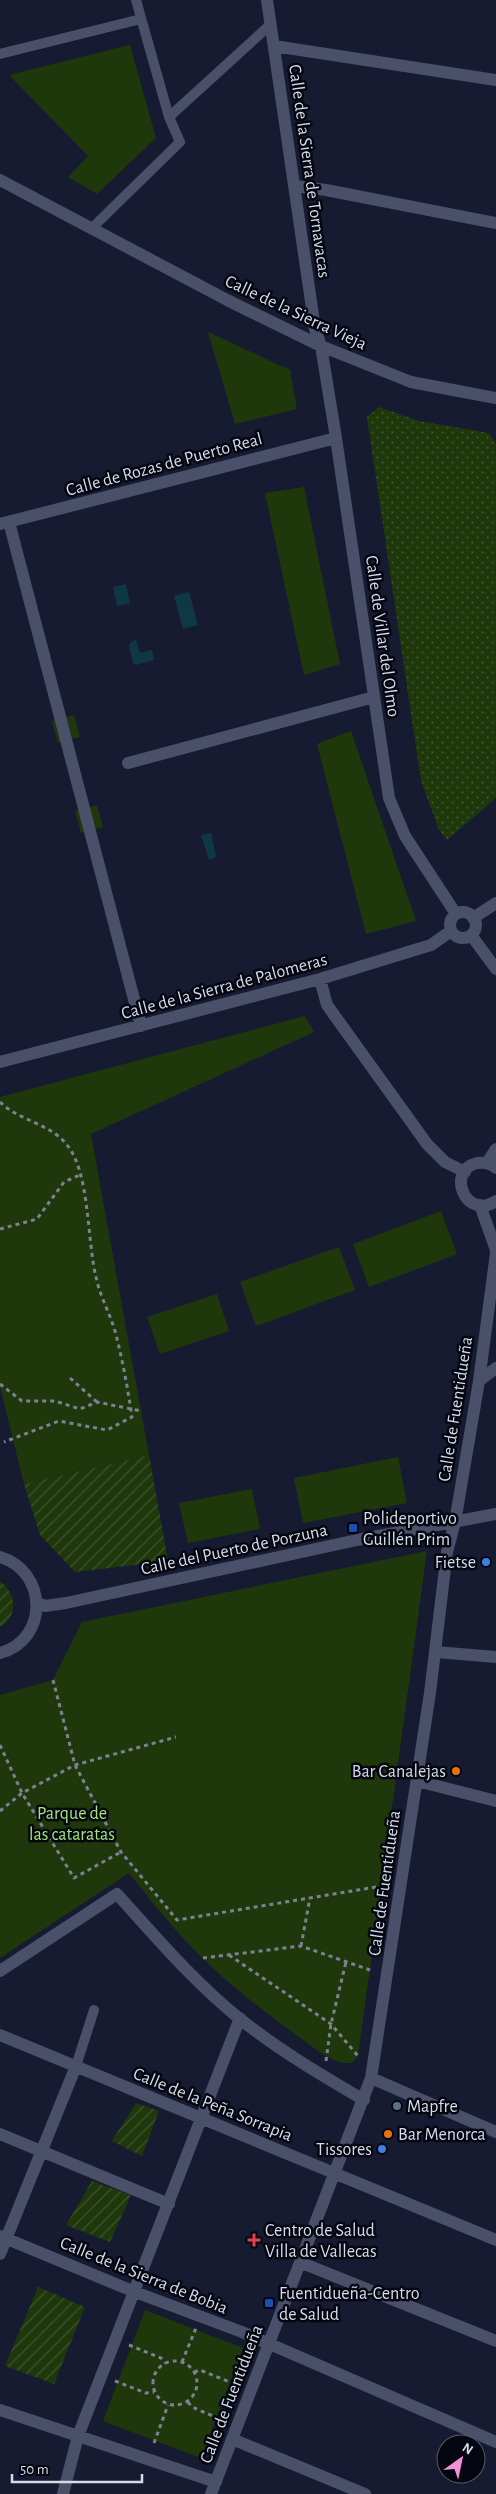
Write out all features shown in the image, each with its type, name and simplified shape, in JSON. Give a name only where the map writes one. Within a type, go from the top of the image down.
[{"type":"street","name":"Calle de la Sierra de Tornavacas","points":[[267,0],[315,328],[321,346]]},
{"type":"street","points":[[274,46],[496,80]]},
{"type":"street","name":"Calle de la Sierra Vieja","points":[[0,180],[229,301],[321,346],[401,379],[496,398]]},
{"type":"street","points":[[295,186],[326,190],[496,222]]},
{"type":"street","name":"Calle de Villar del Olmo","points":[[321,346],[389,798],[405,836],[456,914]]},
{"type":"street","name":"Calle de Rozas de Puerto Real","points":[[5,523],[336,438]]},
{"type":"street","points":[[5,523],[76,775],[141,1026]]},
{"type":"street","points":[[128,763],[374,698]]},
{"type":"street","points":[[474,918],[496,903]]},
{"type":"street","points":[[463,912],[474,918],[476,924],[471,935],[464,938],[456,936],[452,932],[451,918],[456,914],[463,912]]},
{"type":"street","name":"Calle de la Sierra de Palomeras","points":[[0,1062],[320,979],[430,946],[452,932]]},
{"type":"street","points":[[471,935],[496,969]]},
{"type":"street","points":[[320,979],[327,1005],[427,1144],[445,1162],[464,1172]]},
{"type":"street","points":[[496,1149],[491,1165],[474,1164],[464,1172],[461,1186],[463,1193],[473,1204],[480,1205],[496,1201]]},
{"type":"street","name":"Calle de Fuentidueña","points":[[213,2488],[302,2262],[371,2078],[436,1652],[447,1552],[455,1522],[478,1381],[496,1252],[480,1205]]},
{"type":"street","points":[[478,1381],[496,1368]]},
{"type":"street","name":"Calle del Puerto de Porzuna","points":[[38,1603],[44,1606],[66,1603],[347,1542],[496,1514]]},
{"type":"street","points":[[0,1653],[17,1646],[29,1634],[36,1620],[38,1603],[35,1588],[27,1575],[16,1564],[1,1555]]},
{"type":"street","points":[[436,1652],[496,1657]]},
{"type":"street","points":[[417,1781],[496,1801]]},
{"type":"street","points":[[0,1971],[117,1894],[176,1960],[240,2018],[299,2062],[364,2100]]},
{"type":"street","points":[[64,2494],[78,2436],[169,2204],[199,2118],[240,2018]]},
{"type":"street","name":"Calle de la Peña Sorrapia","points":[[0,2035],[496,2240]]},
{"type":"street","points":[[0,2254],[3,2237],[42,2152],[76,2066]]},
{"type":"street","points":[[371,2078],[496,2132]]},
{"type":"street","points":[[0,2134],[169,2204]]},
{"type":"street","name":"Calle de la Sierra de Bobia","points":[[3,2237],[135,2292],[269,2344],[496,2442]]},
{"type":"street","points":[[302,2262],[496,2341]]},
{"type":"street","points":[[0,2410],[78,2436],[213,2488]]},
{"type":"street","points":[[232,2439],[361,2493]]},
{"type":"street","points":[[329,2494],[334,2482]]},
{"type":"lane","points":[[92,228],[180,142],[169,117],[136,0]]},
{"type":"lane","points":[[0,54],[141,19]]},
{"type":"lane","points":[[169,117],[271,24]]},
{"type":"lane","points":[[76,2066],[94,2010]]},
{"type":"path","points":[[0,1102],[10,1112],[36,1123],[66,1143],[76,1158],[96,1278],[116,1334],[132,1417],[107,1430],[59,1422],[4,1442]]},
{"type":"path","points":[[0,1228],[37,1219],[64,1182],[80,1175]]},
{"type":"path","points":[[70,1378],[97,1402],[141,1411]]},
{"type":"path","points":[[0,1384],[22,1401],[55,1401],[80,1409],[97,1402]]},
{"type":"path","points":[[53,1680],[75,1764],[121,1852],[177,1920],[382,1886]]},
{"type":"path","points":[[0,1810],[22,1794],[75,1764],[176,1737]]},
{"type":"path","points":[[0,1744],[22,1794],[74,1878],[121,1852]]},
{"type":"path","points":[[301,1946],[310,1898]]},
{"type":"path","points":[[203,1958],[301,1946],[370,1970]]},
{"type":"path","points":[[229,1955],[331,2024],[358,2056]]},
{"type":"path","points":[[324,2064],[328,2057],[331,2024],[346,1962]]},
{"type":"path","points":[[182,2362],[197,2325]]},
{"type":"path","points":[[128,2345],[161,2358],[165,2363]]},
{"type":"path","points":[[182,2362],[194,2372],[197,2381],[196,2390],[188,2402],[178,2406],[168,2405],[158,2398],[154,2392],[153,2376],[159,2367],[165,2363],[182,2362]]},
{"type":"path","points":[[194,2372],[200,2370],[230,2382]]},
{"type":"path","points":[[114,2381],[146,2393],[154,2392]]},
{"type":"path","points":[[188,2402],[192,2407],[220,2419]]},
{"type":"path","points":[[154,2443],[168,2405]]},
{"type":"green space","points":[[130,45],[156,138],[97,194],[68,177],[88,156],[9,75]]},
{"type":"green space","points":[[208,332],[290,370],[297,409],[235,424]]},
{"type":"green space","points":[[379,407],[419,421],[489,433],[496,444],[496,798],[447,840],[439,830],[421,781],[367,417]]},
{"type":"green space","points":[[304,487],[340,664],[304,675],[265,493]]},
{"type":"green space","points":[[74,715],[80,737],[58,743],[52,721]]},
{"type":"green space","points":[[351,731],[416,921],[366,934],[317,744]]},
{"type":"green space","points":[[97,805],[103,827],[81,833],[75,811]]},
{"type":"green space","points":[[305,1016],[314,1032],[91,1134],[149,1455],[24,1484],[0,1387],[0,1097]]},
{"type":"green space","points":[[441,1211],[457,1254],[369,1287],[353,1244]]},
{"type":"green space","points":[[339,1247],[355,1290],[256,1326],[240,1282]]},
{"type":"green space","points":[[217,1294],[229,1331],[160,1354],[147,1317]]},
{"type":"green space","points":[[149,1455],[168,1561],[75,1572],[40,1535],[24,1484]]},
{"type":"green space","points":[[398,1457],[407,1503],[303,1523],[294,1478]]},
{"type":"green space","points":[[252,1489],[260,1529],[188,1543],[179,1503]]},
{"type":"green space","name":"Parque de las cataratas","points":[[427,1551],[358,2056],[352,2063],[331,2059],[324,2055],[234,1987],[189,1944],[129,1873],[0,1958],[0,1695],[53,1680],[82,1622]]},
{"type":"green space","points":[[0,1581],[12,1598],[13,1611],[6,1622],[0,1627]]},
{"type":"green space","points":[[136,2103],[159,2111],[142,2156],[112,2141]]},
{"type":"green space","points":[[92,2181],[131,2195],[110,2242],[66,2225]]},
{"type":"green space","points":[[38,2287],[85,2307],[54,2384],[5,2366]]},
{"type":"green space","points":[[145,2310],[243,2348],[201,2458],[103,2421]]},
{"type":"water","points":[[126,584],[130,603],[117,606],[113,587]]},
{"type":"water","points":[[189,592],[198,625],[183,629],[174,596]]},
{"type":"water","points":[[136,640],[140,653],[152,650],[154,660],[136,665],[133,663],[129,646],[131,642]]},
{"type":"water","points":[[211,833],[216,857],[209,860],[201,835]]},
{"type":"place","name":"Polideportivo Guillén Prim","points":[[353,1528]]},
{"type":"place","name":"Fietse","points":[[486,1562]]},
{"type":"place","name":"Bar Canalejas","points":[[456,1771]]},
{"type":"place","name":"Mapfre","points":[[397,2106]]},
{"type":"place","name":"Bar Menorca","points":[[388,2134]]},
{"type":"place","name":"Tissores","points":[[382,2149]]},
{"type":"place","name":"Centro de Salud Villa de Vallecas","points":[[254,2240]]},
{"type":"place","name":"Fuentidueña-Centro de Salud","points":[[269,2303]]}]
